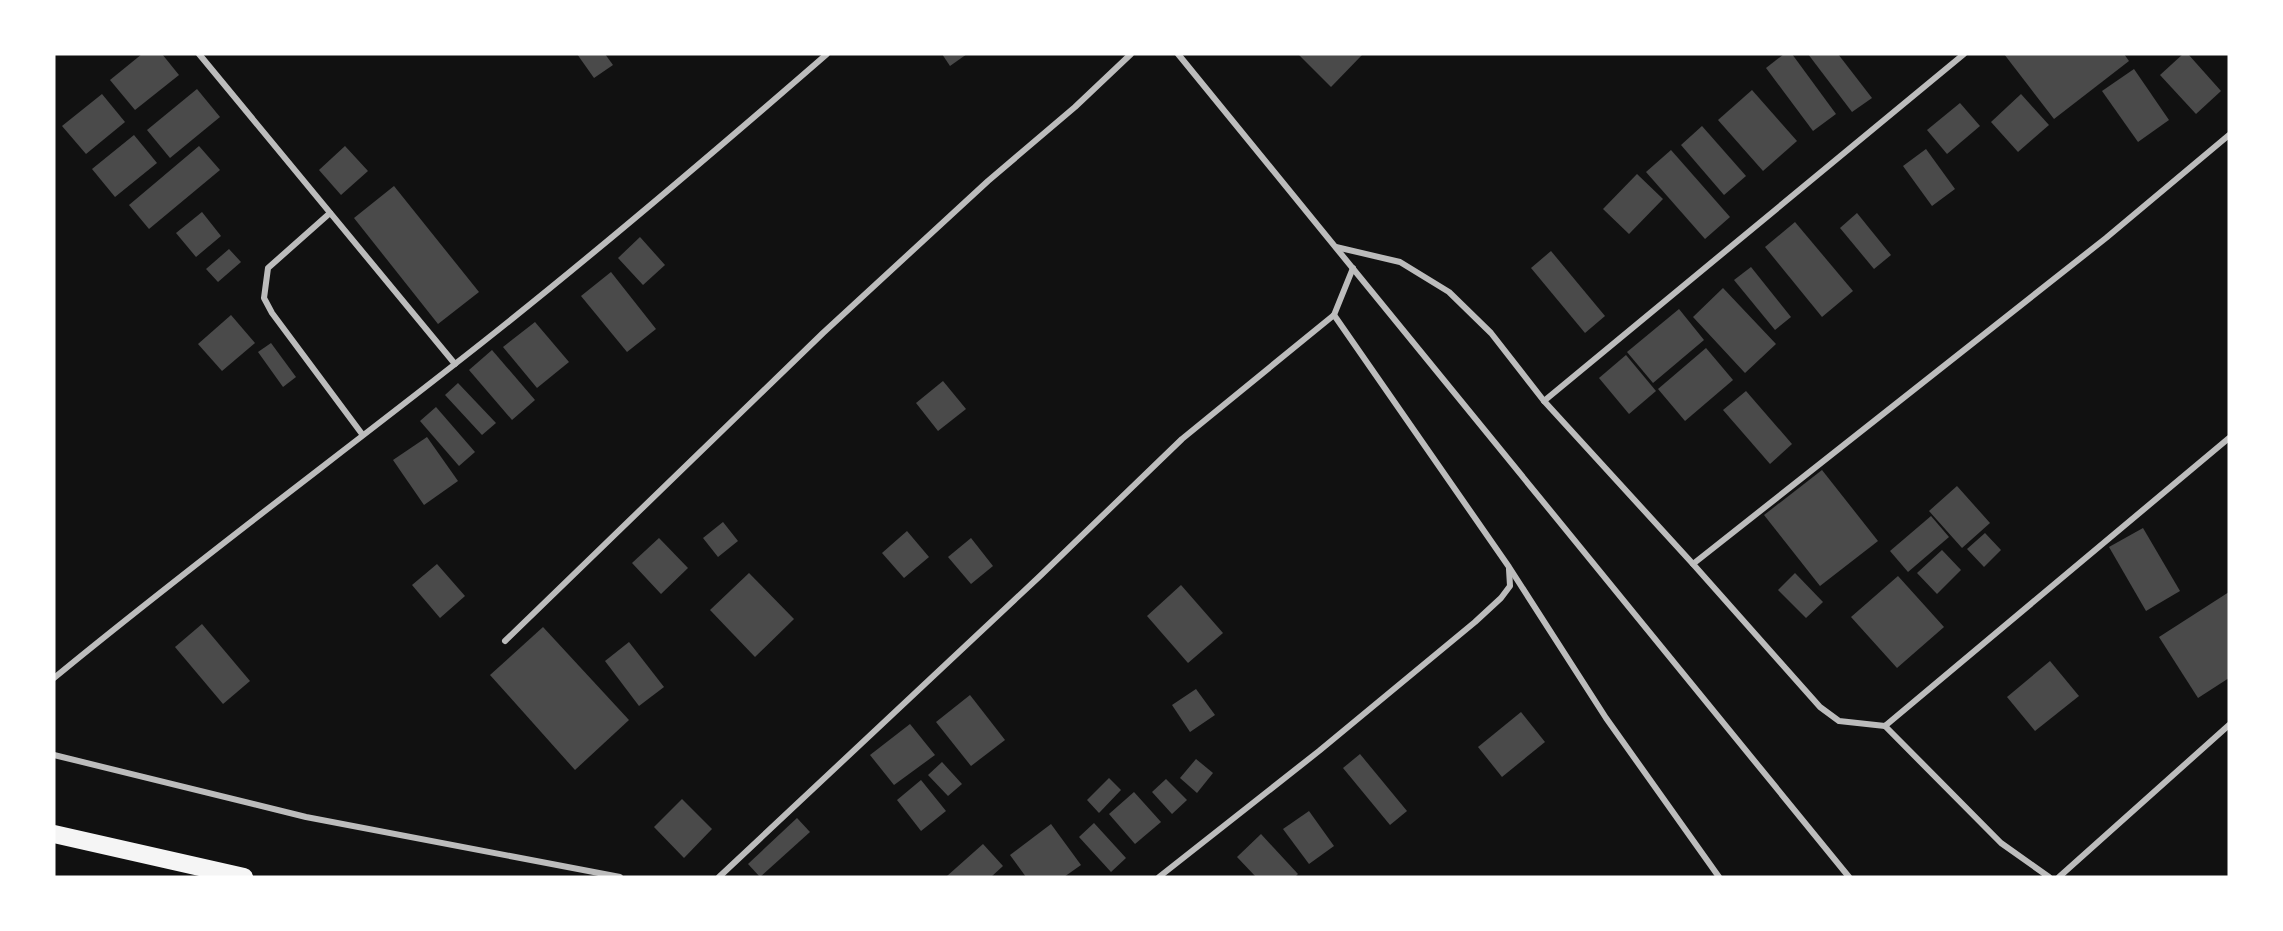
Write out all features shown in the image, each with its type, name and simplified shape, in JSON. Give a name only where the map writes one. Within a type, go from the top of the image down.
[{"type":"highway","points":[[54,834],[244,877]]},
{"type":"street","points":[[199,54],[455,364]]},
{"type":"street","points":[[54,678],[362,434],[455,364],[691,172],[827,54]]},
{"type":"street","points":[[504,641],[823,333],[988,181],[1075,107],[1131,54]]},
{"type":"street","points":[[1179,54],[1849,877]]},
{"type":"street","points":[[1544,401],[1964,54]]},
{"type":"street","points":[[1693,564],[2106,238],[2229,135]]},
{"type":"street","points":[[330,213],[268,268],[264,298],[272,313],[362,434]]},
{"type":"street","points":[[1336,247],[1400,262],[1449,292],[1491,333],[1544,401],[1820,707],[1839,721],[1885,726],[2001,843],[2049,877]]},
{"type":"street","points":[[719,877],[1040,576],[1182,438],[1334,315],[1353,268]]},
{"type":"street","points":[[1334,315],[1509,567],[1606,718],[1719,877]]},
{"type":"street","points":[[1885,726],[2229,438]]},
{"type":"street","points":[[1159,877],[1319,751],[1475,622],[1502,598],[1510,586],[1509,567]]},
{"type":"street","points":[[2059,877],[2229,725]]},
{"type":"street","points":[[54,755],[306,817],[620,877]]},
{"type":"building","points":[[142,54],[162,54],[179,75],[135,110],[110,80]]},
{"type":"building","points":[[577,54],[605,54],[613,65],[594,78]]},
{"type":"building","points":[[942,54],[967,54],[950,66]]},
{"type":"building","points":[[1298,54],[1363,54],[1331,87]]},
{"type":"building","points":[[1784,54],[1792,54],[1836,114],[1813,131],[1766,68]]},
{"type":"building","points":[[1808,54],[1838,54],[1872,98],[1852,112]]},
{"type":"building","points":[[2004,54],[2124,54],[2129,61],[2054,119]]},
{"type":"building","points":[[2183,54],[2188,54],[2221,91],[2196,114],[2160,75]]},
{"type":"building","points":[[2134,69],[2169,120],[2138,142],[2102,91]]},
{"type":"building","points":[[197,89],[220,117],[170,158],[147,130]]},
{"type":"building","points":[[1752,90],[1797,141],[1763,171],[1718,120]]},
{"type":"building","points":[[102,94],[125,122],[86,154],[62,126]]},
{"type":"building","points":[[2021,94],[2049,125],[2018,152],[1991,122]]},
{"type":"building","points":[[1960,103],[1980,126],[1947,154],[1927,130]]},
{"type":"building","points":[[1702,126],[1746,176],[1724,195],[1681,145]]},
{"type":"building","points":[[134,135],[157,163],[115,197],[92,169]]},
{"type":"building","points":[[199,146],[220,170],[149,229],[129,205]]},
{"type":"building","points":[[345,146],[368,171],[341,195],[319,170]]},
{"type":"building","points":[[1926,149],[1955,189],[1932,206],[1903,166]]},
{"type":"building","points":[[1671,150],[1730,217],[1705,239],[1646,172]]},
{"type":"building","points":[[1637,174],[1663,199],[1629,234],[1603,209]]},
{"type":"building","points":[[394,186],[479,292],[438,324],[354,218]]},
{"type":"building","points":[[202,212],[221,236],[196,257],[176,233]]},
{"type":"building","points":[[1857,213],[1891,255],[1874,269],[1840,228]]},
{"type":"building","points":[[1795,222],[1853,291],[1822,317],[1765,247]]},
{"type":"building","points":[[640,237],[665,265],[643,285],[618,258]]},
{"type":"building","points":[[229,249],[241,262],[218,282],[206,269]]},
{"type":"building","points":[[1551,251],[1605,316],[1585,333],[1531,268]]},
{"type":"building","points":[[1751,267],[1791,317],[1775,330],[1734,280]]},
{"type":"building","points":[[611,272],[656,329],[627,352],[581,296]]},
{"type":"building","points":[[1723,288],[1776,344],[1745,373],[1693,317]]},
{"type":"building","points":[[1679,309],[1704,340],[1653,383],[1627,352]]},
{"type":"building","points":[[231,315],[255,343],[222,371],[198,344]]},
{"type":"building","points":[[535,322],[569,362],[537,388],[503,347]]},
{"type":"building","points":[[271,343],[296,377],[283,387],[258,352]]},
{"type":"building","points":[[1706,348],[1733,380],[1685,421],[1658,389]]},
{"type":"building","points":[[492,350],[535,400],[512,420],[469,370]]},
{"type":"building","points":[[1626,355],[1656,391],[1629,414],[1599,378]]},
{"type":"building","points":[[943,381],[966,409],[938,431],[916,403]]},
{"type":"building","points":[[458,383],[496,423],[482,435],[445,395]]},
{"type":"building","points":[[1746,391],[1792,444],[1770,464],[1723,410]]},
{"type":"building","points":[[436,407],[475,452],[459,466],[420,421]]},
{"type":"building","points":[[427,437],[458,481],[424,505],[393,460]]},
{"type":"building","points":[[1822,470],[1878,541],[1820,586],[1764,515]]},
{"type":"building","points":[[1957,486],[1990,523],[1962,548],[1929,511]]},
{"type":"building","points":[[1931,516],[1949,537],[1908,572],[1890,551]]},
{"type":"building","points":[[723,522],[738,541],[718,557],[703,538]]},
{"type":"building","points":[[2143,528],[2180,591],[2146,611],[2109,547]]},
{"type":"building","points":[[907,531],[929,557],[904,578],[882,553]]},
{"type":"building","points":[[1985,533],[2001,550],[1984,567],[1967,549]]},
{"type":"building","points":[[659,538],[688,568],[661,594],[632,563]]},
{"type":"building","points":[[971,538],[993,566],[971,584],[948,557]]},
{"type":"building","points":[[1942,550],[1961,570],[1937,594],[1917,573]]},
{"type":"building","points":[[437,564],[465,596],[440,618],[412,585]]},
{"type":"building","points":[[749,573],[794,619],[755,657],[710,610]]},
{"type":"building","points":[[1795,573],[1823,602],[1806,618],[1778,590]]},
{"type":"building","points":[[1898,576],[1944,627],[1897,668],[1851,617]]},
{"type":"building","points":[[1181,585],[1223,633],[1188,663],[1147,616]]},
{"type":"building","points":[[2229,592],[2229,678],[2198,698],[2159,637]]},
{"type":"building","points":[[202,624],[250,681],[223,704],[175,647]]},
{"type":"building","points":[[543,627],[629,720],[575,770],[490,675]]},
{"type":"building","points":[[629,642],[664,687],[639,706],[605,661]]},
{"type":"building","points":[[2050,661],[2079,696],[2035,731],[2007,697]]},
{"type":"building","points":[[1196,689],[1215,715],[1190,732],[1172,705]]},
{"type":"building","points":[[970,695],[1005,740],[971,766],[936,722]]},
{"type":"building","points":[[1521,712],[1545,742],[1502,777],[1478,747]]},
{"type":"building","points":[[910,724],[935,755],[894,785],[870,755]]},
{"type":"building","points":[[1360,754],[1407,811],[1390,825],[1343,768]]},
{"type":"building","points":[[1196,759],[1213,773],[1197,793],[1180,778]]},
{"type":"building","points":[[942,762],[962,784],[948,796],[928,775]]},
{"type":"building","points":[[1109,778],[1121,790],[1099,813],[1087,800]]},
{"type":"building","points":[[1166,779],[1187,800],[1172,814],[1152,792]]},
{"type":"building","points":[[921,780],[946,811],[921,831],[897,800]]},
{"type":"building","points":[[1134,792],[1161,822],[1135,844],[1109,814]]},
{"type":"building","points":[[682,799],[712,829],[684,858],[654,827]]},
{"type":"building","points":[[1309,811],[1334,846],[1309,864],[1283,829]]},
{"type":"building","points":[[797,818],[810,832],[760,877],[748,864]]},
{"type":"building","points":[[1094,823],[1126,858],[1111,872],[1079,837]]},
{"type":"building","points":[[1051,824],[1081,865],[1064,877],[1026,877],[1010,855]]},
{"type":"building","points":[[1261,834],[1298,874],[1295,877],[1256,877],[1237,857]]},
{"type":"building","points":[[983,844],[1003,866],[991,877],[947,876]]}]
